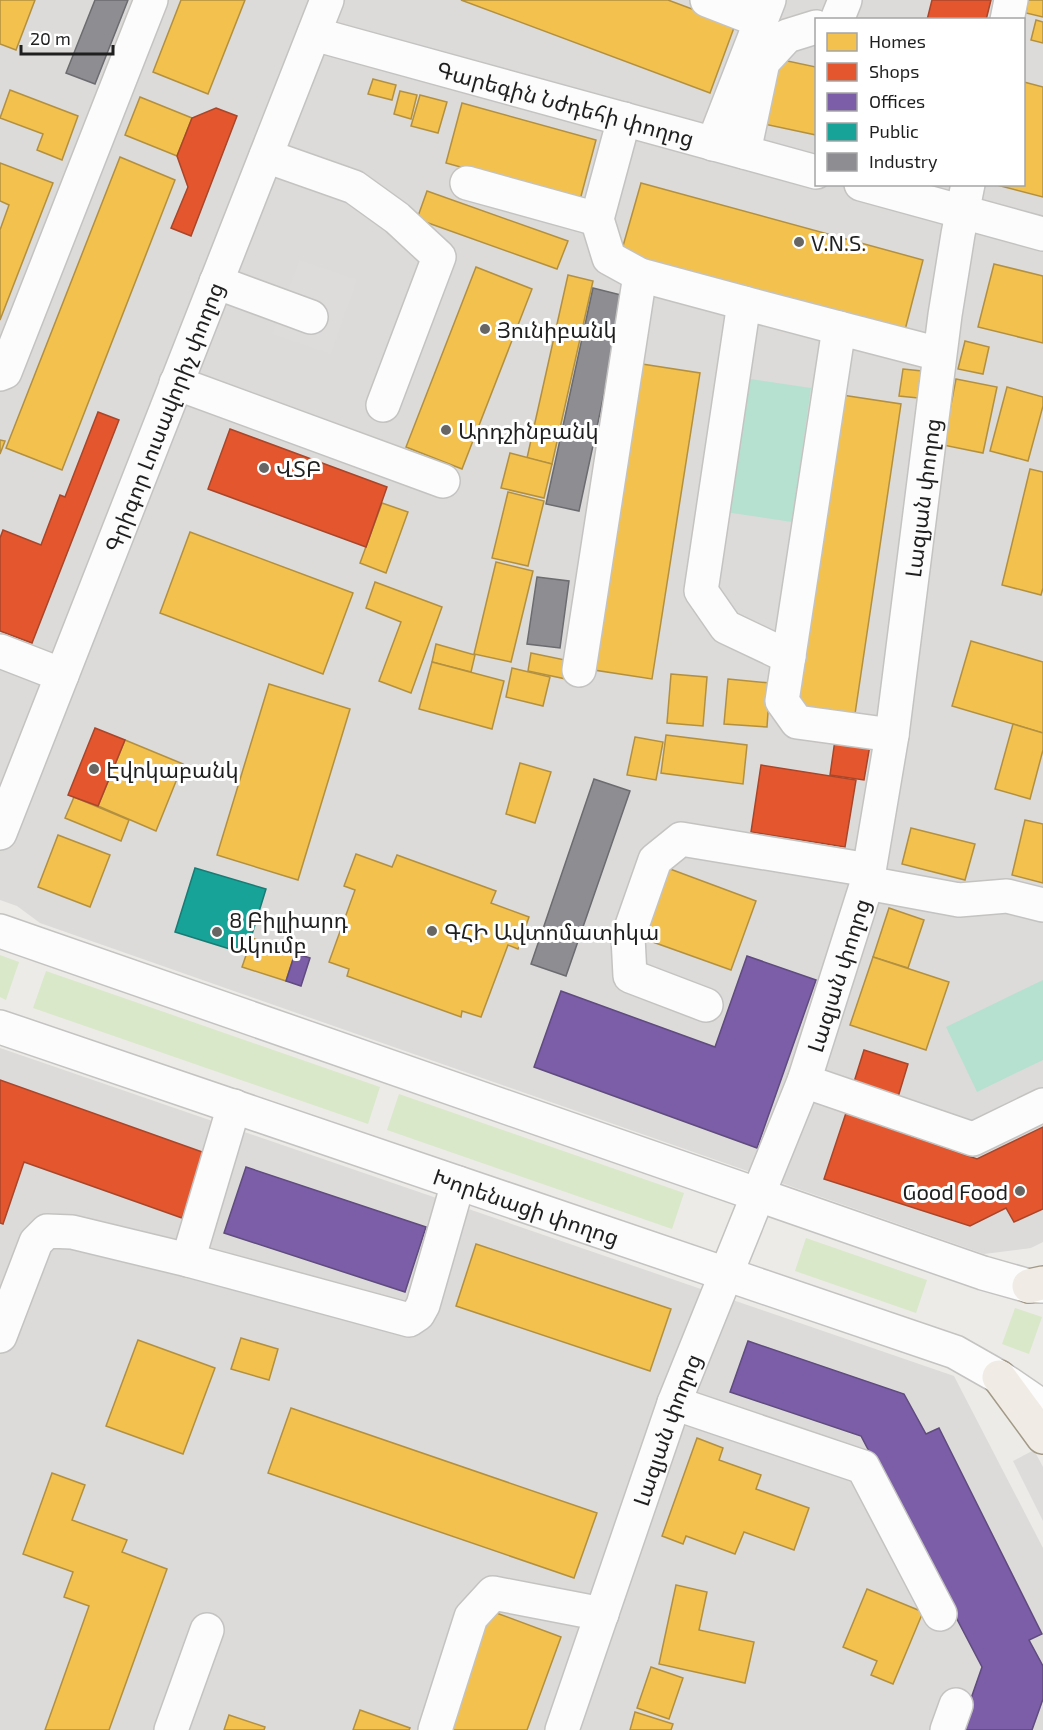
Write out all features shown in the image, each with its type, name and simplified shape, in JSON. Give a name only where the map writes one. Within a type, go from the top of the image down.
[{"type":"main road","points":[[999,1377],[1043,1437]]},
{"type":"street","points":[[0,374],[5,372],[151,0]]},
{"type":"street","name":"Գրիգոր Լուսավորիչ փողոց","points":[[0,833],[327,0]]},
{"type":"street","points":[[707,0],[765,10],[728,148]]},
{"type":"street","points":[[838,18],[845,0]]},
{"type":"street","points":[[1007,18],[1011,0]]},
{"type":"street","points":[[728,148],[763,62],[787,36],[815,27]]},
{"type":"street","name":"Գարեգին Նժդեհի փողոց","points":[[314,34],[815,172]]},
{"type":"street","points":[[624,119],[597,219],[609,258],[640,275],[939,354]]},
{"type":"street","points":[[266,156],[354,187],[397,218],[440,258],[383,405]]},
{"type":"street","points":[[467,183],[597,219]]},
{"type":"street","points":[[876,186],[965,198],[1043,234]]},
{"type":"street","name":"Լազյան փողոց","points":[[562,1730],[674,1403],[804,1081],[868,876],[891,735],[939,354],[965,198]]},
{"type":"street","points":[[579,670],[640,275]]},
{"type":"street","points":[[216,282],[311,317]]},
{"type":"street","points":[[744,303],[701,591],[726,627],[789,657]]},
{"type":"street","points":[[839,328],[782,701],[797,722],[891,735]]},
{"type":"street","points":[[176,383],[443,481]]},
{"type":"street","points":[[0,651],[62,675]]},
{"type":"street","points":[[706,1005],[630,976],[628,937],[655,860],[681,839],[868,876],[960,900],[1007,896],[1043,905]]},
{"type":"street","points":[[0,931],[982,1273],[1038,1285]]},
{"type":"street","name":"Խորենացի փողոց","points":[[0,1027],[955,1352],[999,1377],[1043,1407]]},
{"type":"street","points":[[804,1081],[973,1139],[1043,1105]]},
{"type":"street","points":[[188,1260],[234,1107]]},
{"type":"street","points":[[0,1336],[36,1242],[47,1231],[72,1232],[188,1260],[409,1320],[418,1314],[423,1305],[458,1183]]},
{"type":"street","points":[[674,1403],[863,1467],[940,1614]]},
{"type":"street","points":[[435,1730],[471,1617],[493,1593],[602,1614]]},
{"type":"street","points":[[171,1730],[207,1630]]},
{"type":"shaded area","points":[[0,0],[1043,0],[1043,1242],[1031,1248],[984,1254],[40,923],[17,906],[0,900]]},
{"type":"shaded area","points":[[299,260],[357,280],[331,354],[272,334]]},
{"type":"shaded area","points":[[0,1048],[954,1376],[1043,1548],[1043,1730],[0,1730]]},
{"type":"shaded area","points":[[1034,1450],[1043,1467],[1043,1521],[1013,1461]]},
{"type":"green space","points":[[744,378],[811,388],[792,522],[725,512]]},
{"type":"green space","points":[[0,955],[19,962],[6,1000],[0,997]]},
{"type":"green space","points":[[46,971],[380,1087],[368,1124],[33,1008]]},
{"type":"green space","points":[[1043,980],[1043,1060],[977,1092],[946,1027]]},
{"type":"green space","points":[[399,1094],[684,1193],[672,1229],[387,1130]]},
{"type":"green space","points":[[806,1238],[927,1280],[916,1313],[795,1271]]},
{"type":"green space","points":[[1015,1308],[1042,1317],[1029,1354],[1002,1344]]},
{"type":"building: Homes","points":[[0,0],[35,0],[16,50],[0,44]]},
{"type":"building: Homes","points":[[181,0],[245,0],[208,94],[153,72]]},
{"type":"building: Homes","points":[[461,0],[668,0],[735,25],[710,93]]},
{"type":"building: Homes","points":[[1028,0],[1043,0],[1043,17],[1026,13]]},
{"type":"building: Homes","points":[[1036,20],[1043,22],[1043,43],[1031,40]]},
{"type":"building: Homes","points":[[778,59],[815,67],[815,135],[764,124]]},
{"type":"building: Homes","points":[[373,79],[396,85],[392,100],[368,94]]},
{"type":"building: Homes","points":[[1025,82],[1043,87],[1043,197],[1001,186],[1025,186]]},
{"type":"building: Homes","points":[[10,90],[78,116],[62,160],[37,150],[43,134],[0,118]]},
{"type":"building: Homes","points":[[400,91],[417,95],[411,119],[394,114]]},
{"type":"building: Homes","points":[[420,95],[447,102],[438,133],[411,126]]},
{"type":"building: Homes","points":[[140,97],[192,118],[177,156],[125,135]]},
{"type":"building: Homes","points":[[462,103],[596,140],[580,200],[446,163]]},
{"type":"building: Homes","points":[[120,157],[175,180],[62,470],[6,448]]},
{"type":"building: Homes","points":[[0,163],[53,183],[0,320],[0,230],[9,205],[0,201]]},
{"type":"building: Homes","points":[[641,183],[923,260],[905,330],[621,253]]},
{"type":"building: Homes","points":[[427,191],[568,241],[557,269],[417,219]]},
{"type":"building: Homes","points":[[994,264],[1043,276],[1043,343],[978,327]]},
{"type":"building: Homes","points":[[476,267],[532,289],[462,469],[406,447]]},
{"type":"building: Homes","points":[[568,275],[593,281],[552,464],[527,458]]},
{"type":"building: Homes","points":[[965,341],[989,347],[983,374],[958,369]]},
{"type":"building: Homes","points":[[642,364],[700,373],[652,679],[594,670]]},
{"type":"building: Homes","points":[[903,369],[922,371],[918,398],[899,396]]},
{"type":"building: Homes","points":[[956,379],[997,387],[983,453],[943,445]]},
{"type":"building: Homes","points":[[1007,387],[1043,397],[1043,406],[1028,461],[990,451]]},
{"type":"building: Homes","points":[[842,395],[901,404],[855,714],[796,705]]},
{"type":"building: Homes","points":[[0,440],[5,441],[0,454]]},
{"type":"building: Homes","points":[[510,453],[552,464],[544,498],[501,488]]},
{"type":"building: Homes","points":[[1030,469],[1043,472],[1043,588],[1041,595],[1002,585]]},
{"type":"building: Homes","points":[[508,492],[544,501],[528,566],[492,558]]},
{"type":"building: Homes","points":[[382,503],[408,512],[386,573],[360,563]]},
{"type":"building: Homes","points":[[190,532],[353,593],[323,674],[160,613]]},
{"type":"building: Homes","points":[[496,562],[533,571],[511,662],[474,654]]},
{"type":"building: Homes","points":[[375,582],[442,607],[411,693],[379,681],[401,622],[366,608]]},
{"type":"building: Homes","points":[[971,641],[1043,662],[1043,733],[952,706]]},
{"type":"building: Homes","points":[[436,644],[475,655],[471,672],[432,662]]},
{"type":"building: Homes","points":[[531,653],[570,661],[566,679],[528,671]]},
{"type":"building: Homes","points":[[432,662],[504,681],[492,729],[419,709]]},
{"type":"building: Homes","points":[[512,668],[550,677],[543,706],[506,697]]},
{"type":"building: Homes","points":[[671,674],[707,677],[703,726],[667,723]]},
{"type":"building: Homes","points":[[728,679],[770,683],[767,727],[724,724]]},
{"type":"building: Homes","points":[[269,684],[350,709],[298,880],[217,855]]},
{"type":"building: Homes","points":[[1013,724],[1043,733],[1043,750],[1030,799],[995,789]]},
{"type":"building: Homes","points":[[666,735],[747,745],[743,784],[661,773]]},
{"type":"building: Homes","points":[[635,737],[663,742],[656,780],[627,775]]},
{"type":"building: Homes","points":[[125,740],[183,764],[156,831],[98,806]]},
{"type":"building: Homes","points":[[520,763],[551,772],[535,823],[506,814]]},
{"type":"building: Homes","points":[[74,797],[129,820],[121,841],[65,818]]},
{"type":"building: Homes","points":[[1025,820],[1043,824],[1043,883],[1012,875]]},
{"type":"building: Homes","points":[[911,828],[975,844],[965,880],[902,864]]},
{"type":"building: Homes","points":[[58,835],[110,855],[90,907],[38,887]]},
{"type":"building: Homes","name":"ԳՀԻ Ավտոմատիկա","points":[[356,854],[392,867],[397,855],[496,891],[491,903],[529,917],[518,949],[508,945],[481,1017],[462,1011],[461,1017],[347,976],[349,969],[329,962],[355,890],[344,886]]},
{"type":"building: Homes","points":[[662,866],[756,901],[731,970],[636,936]]},
{"type":"building: Homes","points":[[889,908],[924,920],[908,968],[873,957]]},
{"type":"building: Homes","points":[[252,938],[295,953],[286,981],[242,967]]},
{"type":"building: Homes","points":[[873,957],[949,982],[926,1050],[850,1025]]},
{"type":"building: Homes","points":[[476,1244],[671,1309],[650,1371],[456,1306]]},
{"type":"building: Homes","points":[[241,1338],[278,1349],[269,1380],[231,1369]]},
{"type":"building: Homes","points":[[138,1340],[215,1368],[183,1454],[106,1426]]},
{"type":"building: Homes","points":[[291,1408],[597,1513],[574,1578],[268,1473]]},
{"type":"building: Homes","points":[[697,1438],[723,1448],[719,1460],[761,1475],[756,1489],[809,1508],[794,1550],[744,1532],[735,1554],[686,1536],[683,1544],[662,1536]]},
{"type":"building: Homes","points":[[52,1473],[85,1485],[72,1520],[127,1540],[122,1552],[167,1569],[109,1730],[45,1730],[89,1606],[64,1597],[73,1572],[23,1554]]},
{"type":"building: Homes","points":[[676,1585],[707,1592],[699,1630],[754,1642],[745,1683],[659,1664]]},
{"type":"building: Homes","points":[[867,1589],[923,1612],[893,1684],[871,1675],[877,1661],[843,1647]]},
{"type":"building: Homes","points":[[491,1611],[561,1637],[527,1730],[448,1730]]},
{"type":"building: Homes","points":[[651,1667],[683,1678],[669,1719],[637,1708]]},
{"type":"building: Homes","points":[[360,1710],[410,1728],[409,1730],[353,1730]]},
{"type":"building: Homes","points":[[635,1712],[673,1724],[671,1730],[630,1730]]},
{"type":"building: Homes","points":[[229,1715],[265,1727],[264,1730],[224,1730]]},
{"type":"building: Shops","points":[[932,0],[991,0],[986,18],[928,18]]},
{"type":"building: Shops","points":[[216,108],[237,116],[191,236],[171,228],[188,187],[177,156],[192,118]]},
{"type":"building: Shops","points":[[98,412],[119,420],[32,643],[0,631],[0,538],[3,530],[41,545],[60,495],[65,497]]},
{"type":"building: Shops","points":[[230,429],[387,487],[366,547],[208,489]]},
{"type":"building: Shops","points":[[95,728],[125,740],[98,806],[68,795]]},
{"type":"building: Shops","points":[[835,740],[870,745],[864,780],[830,775]]},
{"type":"building: Shops","points":[[761,765],[856,780],[845,847],[751,832]]},
{"type":"building: Shops","points":[[864,1050],[908,1064],[898,1097],[854,1082]]},
{"type":"building: Shops","points":[[0,1080],[205,1153],[182,1218],[24,1162],[3,1224],[0,1223]]},
{"type":"building: Shops","points":[[846,1113],[977,1159],[1043,1127],[1043,1209],[1014,1222],[1006,1208],[970,1226],[824,1179]]},
{"type":"building: Offices","points":[[295,953],[310,958],[301,986],[286,981]]},
{"type":"building: Offices","points":[[747,956],[816,980],[757,1148],[534,1067],[561,991],[715,1047]]},
{"type":"building: Offices","points":[[246,1167],[426,1227],[405,1292],[224,1233]]},
{"type":"building: Offices","points":[[748,1341],[904,1394],[926,1434],[939,1428],[1042,1634],[1029,1640],[1043,1666],[1043,1699],[1032,1730],[960,1730],[982,1667],[861,1436],[730,1392]]},
{"type":"building: Public","points":[[195,868],[266,889],[246,954],[175,932]]},
{"type":"building: Industry","points":[[95,0],[128,0],[95,84],[66,73]]},
{"type":"building: Industry","points":[[593,288],[625,296],[579,511],[546,504]]},
{"type":"building: Industry","points":[[537,577],[569,581],[560,648],[527,644]]},
{"type":"building: Industry","points":[[594,779],[630,791],[566,976],[531,964]]},
{"type":"place","name":"V.N.S.","points":[[799,242]]},
{"type":"place","name":"Յունիբանկ","points":[[485,329]]},
{"type":"place","name":"Արդշինբանկ","points":[[446,430]]},
{"type":"place","name":"ՎՏԲ","points":[[264,468]]},
{"type":"place","name":"Էվոկաբանկ","points":[[94,769]]},
{"type":"place","name":"ԳՀԻ Ավտոմատիկա","points":[[432,931]]},
{"type":"place","name":"8 Բիլլիարդ Ակումբ","points":[[217,932]]},
{"type":"place","name":"Good Food","points":[[1020,1191]]}]
